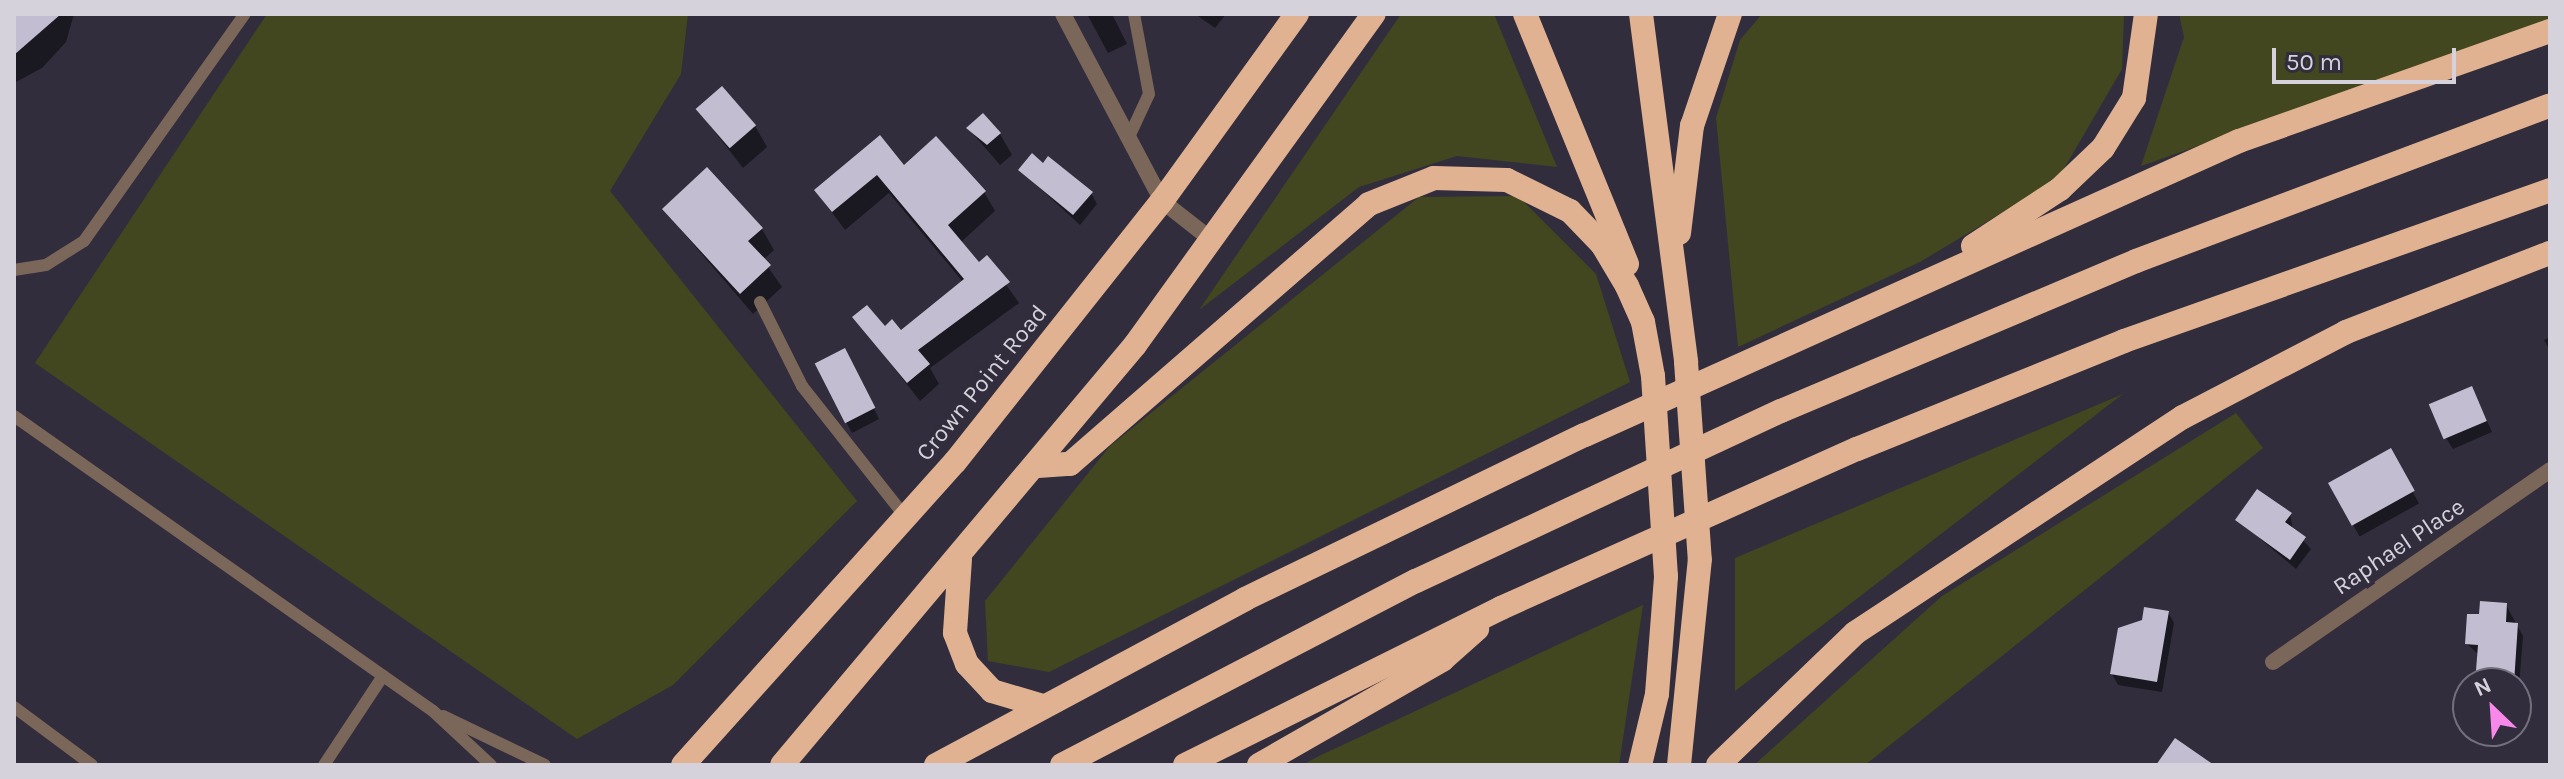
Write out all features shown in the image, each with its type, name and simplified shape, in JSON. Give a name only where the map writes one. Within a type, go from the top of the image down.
[{"type":"highway","name":"Crown Point Road","points":[[683,765],[907,519],[1162,201],[1297,14]]},
{"type":"highway","points":[[782,765],[1038,466],[1213,241],[1374,14]]},
{"type":"highway","points":[[1525,14],[1624,256],[1643,322],[1653,376],[1666,576],[1659,681],[1640,765]]},
{"type":"highway","points":[[1641,14],[1686,362],[1700,560],[1679,765]]},
{"type":"highway","points":[[1675,271],[1692,126],[1730,14]]},
{"type":"highway","points":[[1893,296],[2085,169],[2134,98],[2146,14]]},
{"type":"highway","points":[[936,765],[1043,706],[1423,511],[1893,296],[2306,114],[2550,31]]},
{"type":"highway","points":[[1062,765],[1416,581],[1781,411],[2136,261],[2550,105]]},
{"type":"highway","points":[[1038,466],[1070,464],[1369,204],[1416,182],[1492,178],[1553,199],[1602,244],[1643,322]]},
{"type":"highway","points":[[1185,765],[1501,608],[1982,397],[2550,190]]},
{"type":"highway","points":[[1718,765],[1855,633],[2183,417],[2346,332],[2550,253]]},
{"type":"highway","points":[[960,559],[955,633],[967,664],[992,691],[1043,706]]},
{"type":"highway","points":[[1259,765],[1442,660],[1501,608]]},
{"type":"street","points":[[1063,14],[1162,201],[1213,241]]},
{"type":"street","name":"Raphael Place","points":[[2273,662],[2550,470]]},
{"type":"lane","points":[[14,270],[46,265],[84,241],[245,14]]},
{"type":"lane","points":[[1129,137],[1149,94],[1134,14]]},
{"type":"lane","points":[[760,302],[810,397],[907,519]]},
{"type":"lane","points":[[14,416],[433,711],[491,765]]},
{"type":"lane","points":[[324,765],[383,676]]},
{"type":"lane","points":[[14,707],[92,765]]},
{"type":"lane","points":[[433,711],[545,765]]},
{"type":"green space","points":[[267,14],[688,14],[681,74],[610,191],[857,501],[673,685],[577,739],[35,363]]},
{"type":"green space","points":[[1401,14],[1494,14],[1557,167],[1457,156],[1359,187],[1199,310]]},
{"type":"green space","points":[[1762,14],[2124,14],[2122,69],[2058,179],[1920,262],[1738,347],[1716,118],[1740,40]]},
{"type":"green space","points":[[2179,14],[2550,14],[2550,23],[2141,166],[2184,37]]},
{"type":"green space","points":[[1518,196],[1596,274],[1630,382],[1049,672],[988,661],[985,601],[1110,446],[1419,197]]},
{"type":"green space","points":[[2123,394],[1824,624],[1735,691],[1735,558]]},
{"type":"green space","points":[[2236,413],[2263,448],[1865,765],[1754,765],[1942,596]]},
{"type":"green space","points":[[1643,605],[1619,765],[1302,765],[1319,756]]},
{"type":"building","points":[[14,14],[61,14],[14,55]]},
{"type":"building","points":[[722,86],[756,125],[730,148],[696,109]]},
{"type":"building","points":[[983,113],[1001,133],[987,145],[966,128]]},
{"type":"building","points":[[880,135],[904,165],[936,136],[986,191],[948,225],[979,262],[987,255],[1010,282],[918,350],[930,364],[907,383],[852,317],[867,305],[885,326],[892,319],[901,330],[964,279],[877,175],[832,212],[814,190]]},
{"type":"building","points":[[1032,153],[1043,163],[1048,156],[1093,192],[1073,215],[1018,170]]},
{"type":"building","points":[[707,167],[763,228],[748,241],[771,265],[740,294],[662,209]]},
{"type":"building","points":[[845,348],[875,408],[845,423],[815,363]]},
{"type":"building","points":[[2472,386],[2487,421],[2444,439],[2429,404]]},
{"type":"building","points":[[2391,448],[2415,491],[2352,526],[2328,483]]},
{"type":"building","points":[[2257,489],[2292,513],[2285,522],[2306,537],[2290,560],[2235,520]]},
{"type":"building","points":[[2480,601],[2507,603],[2506,622],[2518,623],[2515,667],[2476,667],[2478,645],[2465,644],[2467,614],[2479,614]]},
{"type":"building","points":[[2144,607],[2169,611],[2157,682],[2110,674],[2118,628],[2142,620]]},
{"type":"building","points":[[2175,738],[2214,765],[2156,765]]}]
